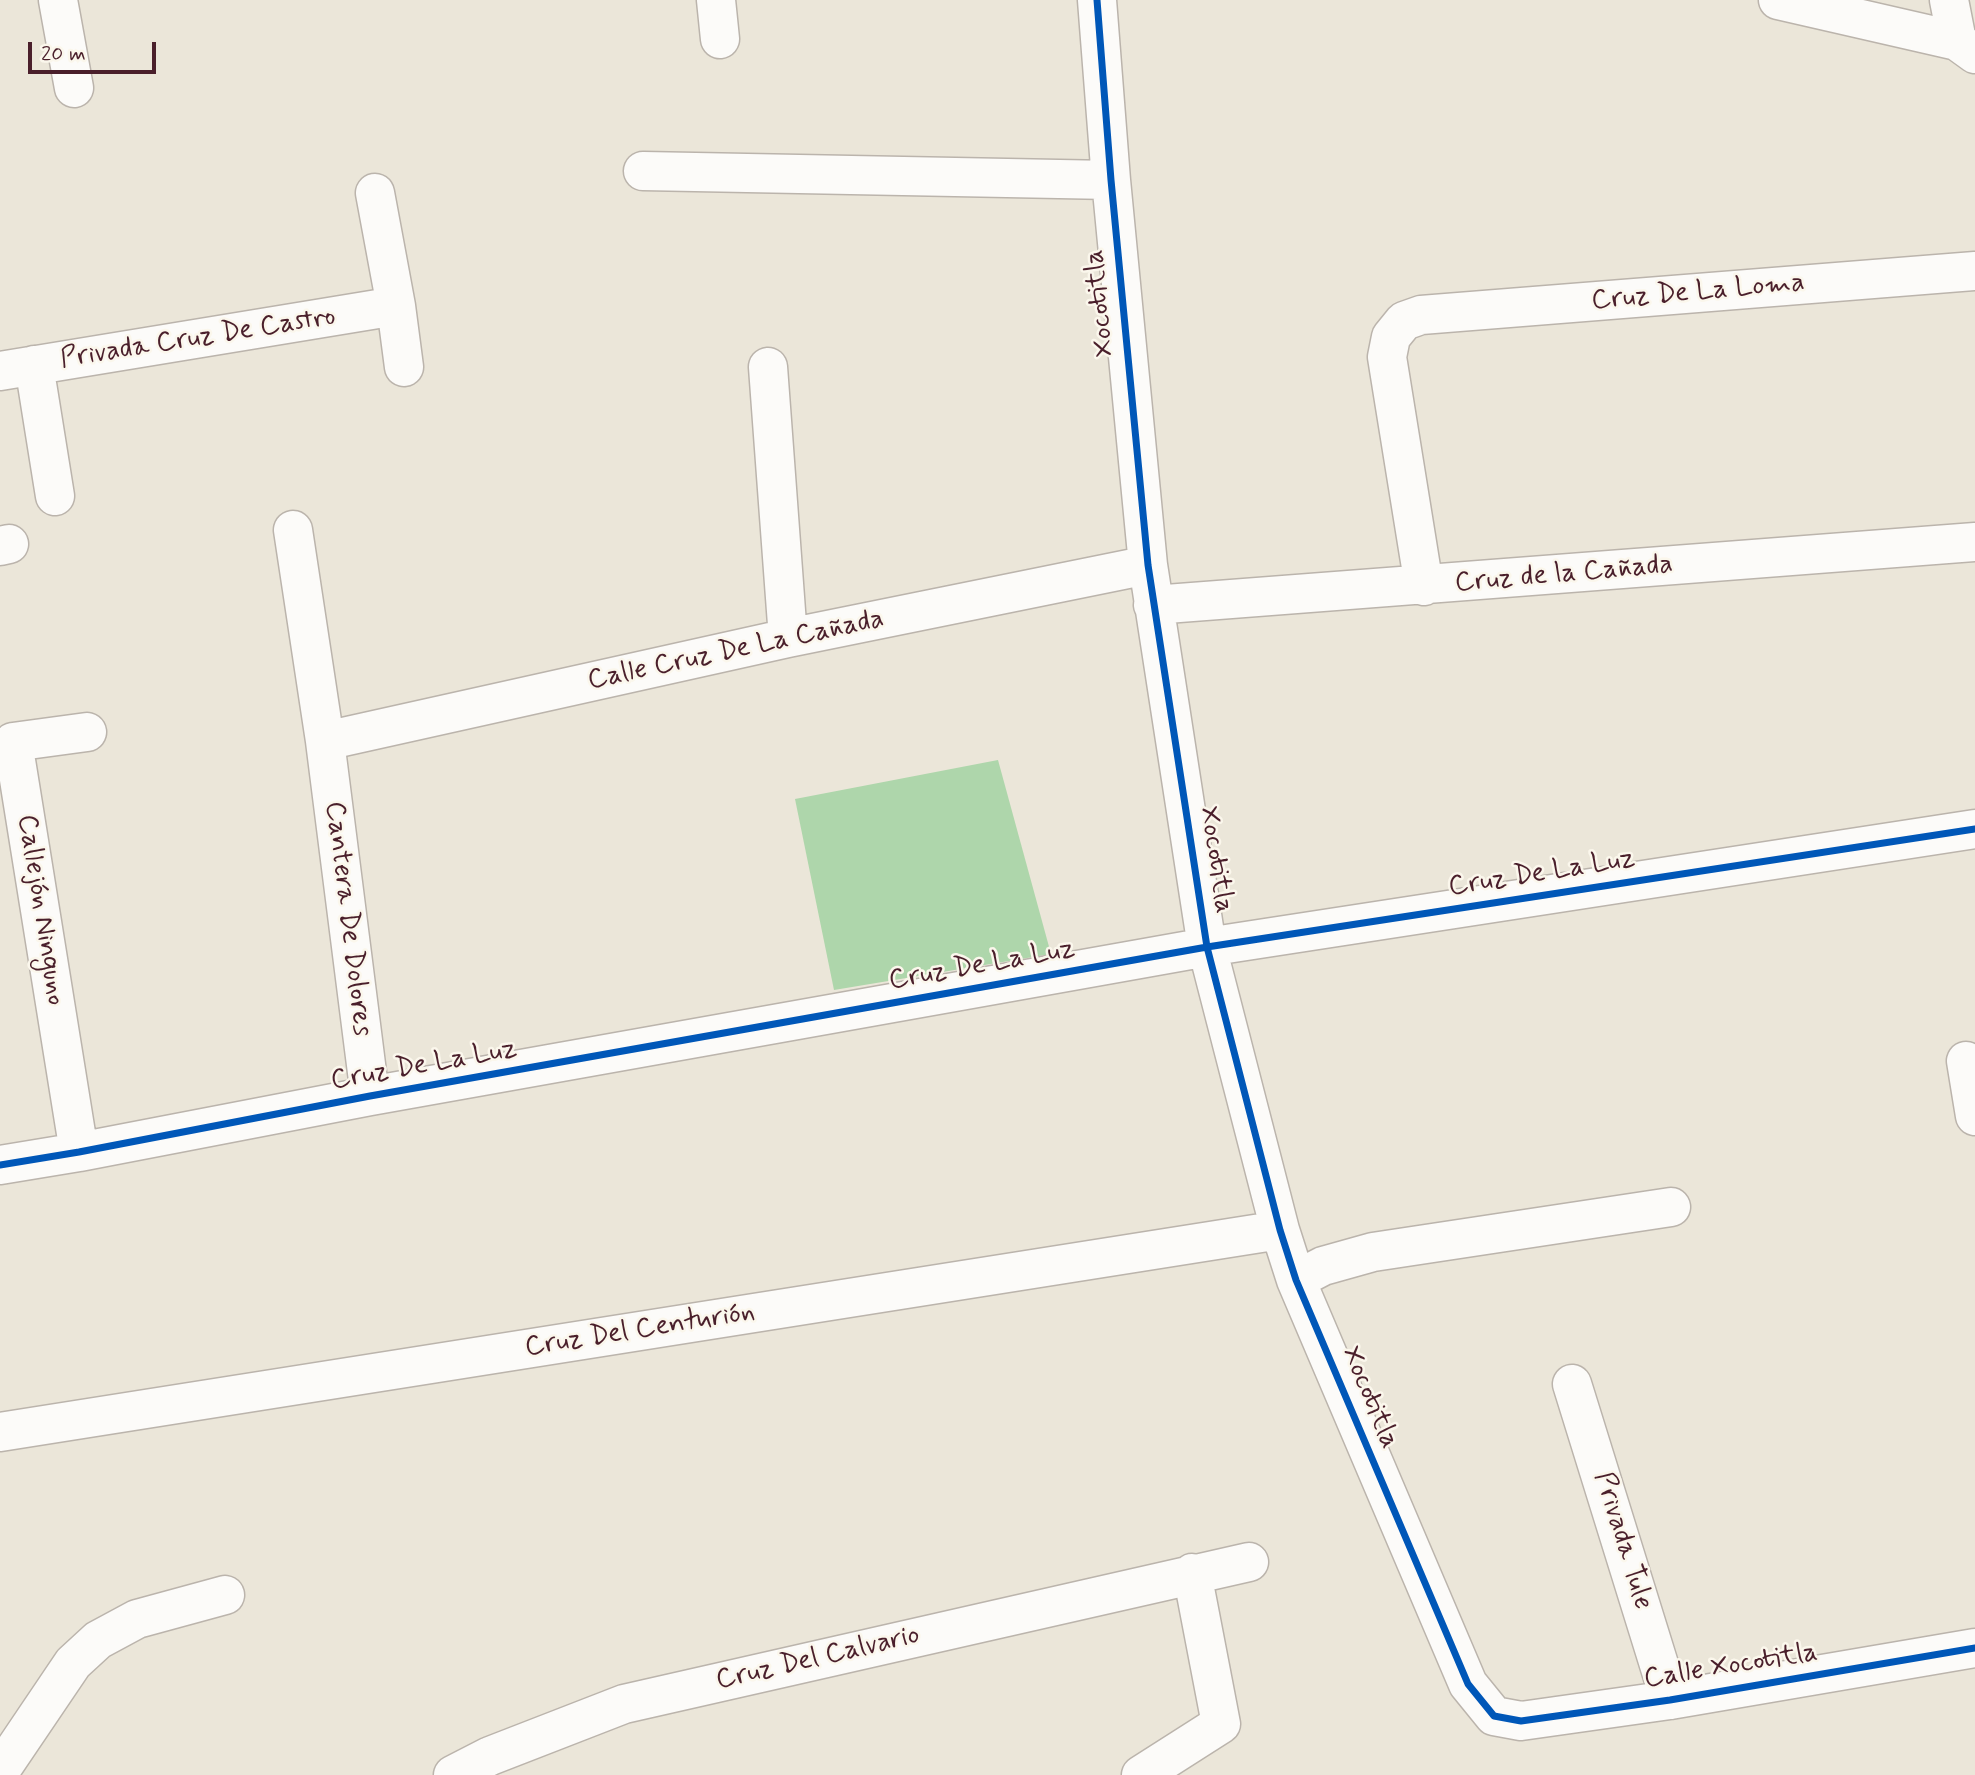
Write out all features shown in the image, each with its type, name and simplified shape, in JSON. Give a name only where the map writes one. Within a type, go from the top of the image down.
[{"type":"street","points":[[58,0],[74,88]]},
{"type":"street","points":[[716,0],[720,38]]},
{"type":"street","name":"Xocotitla","points":[[1097,0],[1111,180],[1148,565],[1207,947],[1280,1230],[1296,1280],[1468,1684],[1494,1716]]},
{"type":"street","points":[[1779,0],[1966,48]]},
{"type":"street","points":[[1949,0],[1966,48]]},
{"type":"street","points":[[643,171],[1111,180]]},
{"type":"street","points":[[375,194],[396,306],[404,367]]},
{"type":"street","name":"Cruz De La Loma","points":[[1424,586],[1387,357],[1391,337],[1404,321],[1421,315],[1975,271]]},
{"type":"street","name":"Privada Cruz De Castro","points":[[17,368],[396,306]]},
{"type":"street","points":[[768,367],[788,638]]},
{"type":"street","points":[[17,368],[55,496]]},
{"type":"street","name":"Cantera De Dolores","points":[[293,530],[325,741],[370,1096]]},
{"type":"street","name":"Cruz de la Cañada","points":[[1153,605],[1975,542]]},
{"type":"street","name":"Calle Cruz De La Cañada","points":[[325,741],[788,638],[1148,565]]},
{"type":"street","name":"Callejón Ninguno","points":[[79,1152],[13,742],[88,732]]},
{"type":"street","name":"Cruz De La Luz","points":[[0,1166],[370,1096],[1207,947],[1975,829]]},
{"type":"street","points":[[1966,1061],[1975,1116]]},
{"type":"street","points":[[1296,1280],[1323,1266],[1373,1252],[1671,1207]]},
{"type":"street","name":"Cruz Del Centurión","points":[[0,1432],[1280,1230]]},
{"type":"street","name":"Privada Tule","points":[[1572,1384],[1670,1700]]},
{"type":"street","name":"Cruz Del Calvario","points":[[453,1775],[490,1756],[624,1704],[1249,1562]]},
{"type":"street","points":[[1141,1775],[1221,1724],[1192,1573]]},
{"type":"street","points":[[0,1771],[74,1663],[98,1640],[137,1619],[225,1595]]},
{"type":"street","name":"Calle Xocotitla","points":[[1494,1716],[1521,1721],[1670,1700],[1975,1648]]},
{"type":"green space","points":[[998,760],[1051,954],[834,990],[795,799]]},
{"type":"cycle path","points":[[1097,0],[1111,180],[1148,565],[1207,947],[1280,1230],[1296,1280],[1468,1684],[1494,1716],[1521,1721],[1670,1700],[1975,1648]]},
{"type":"cycle path","points":[[0,1165],[370,1096],[1207,947],[1975,829]]}]
